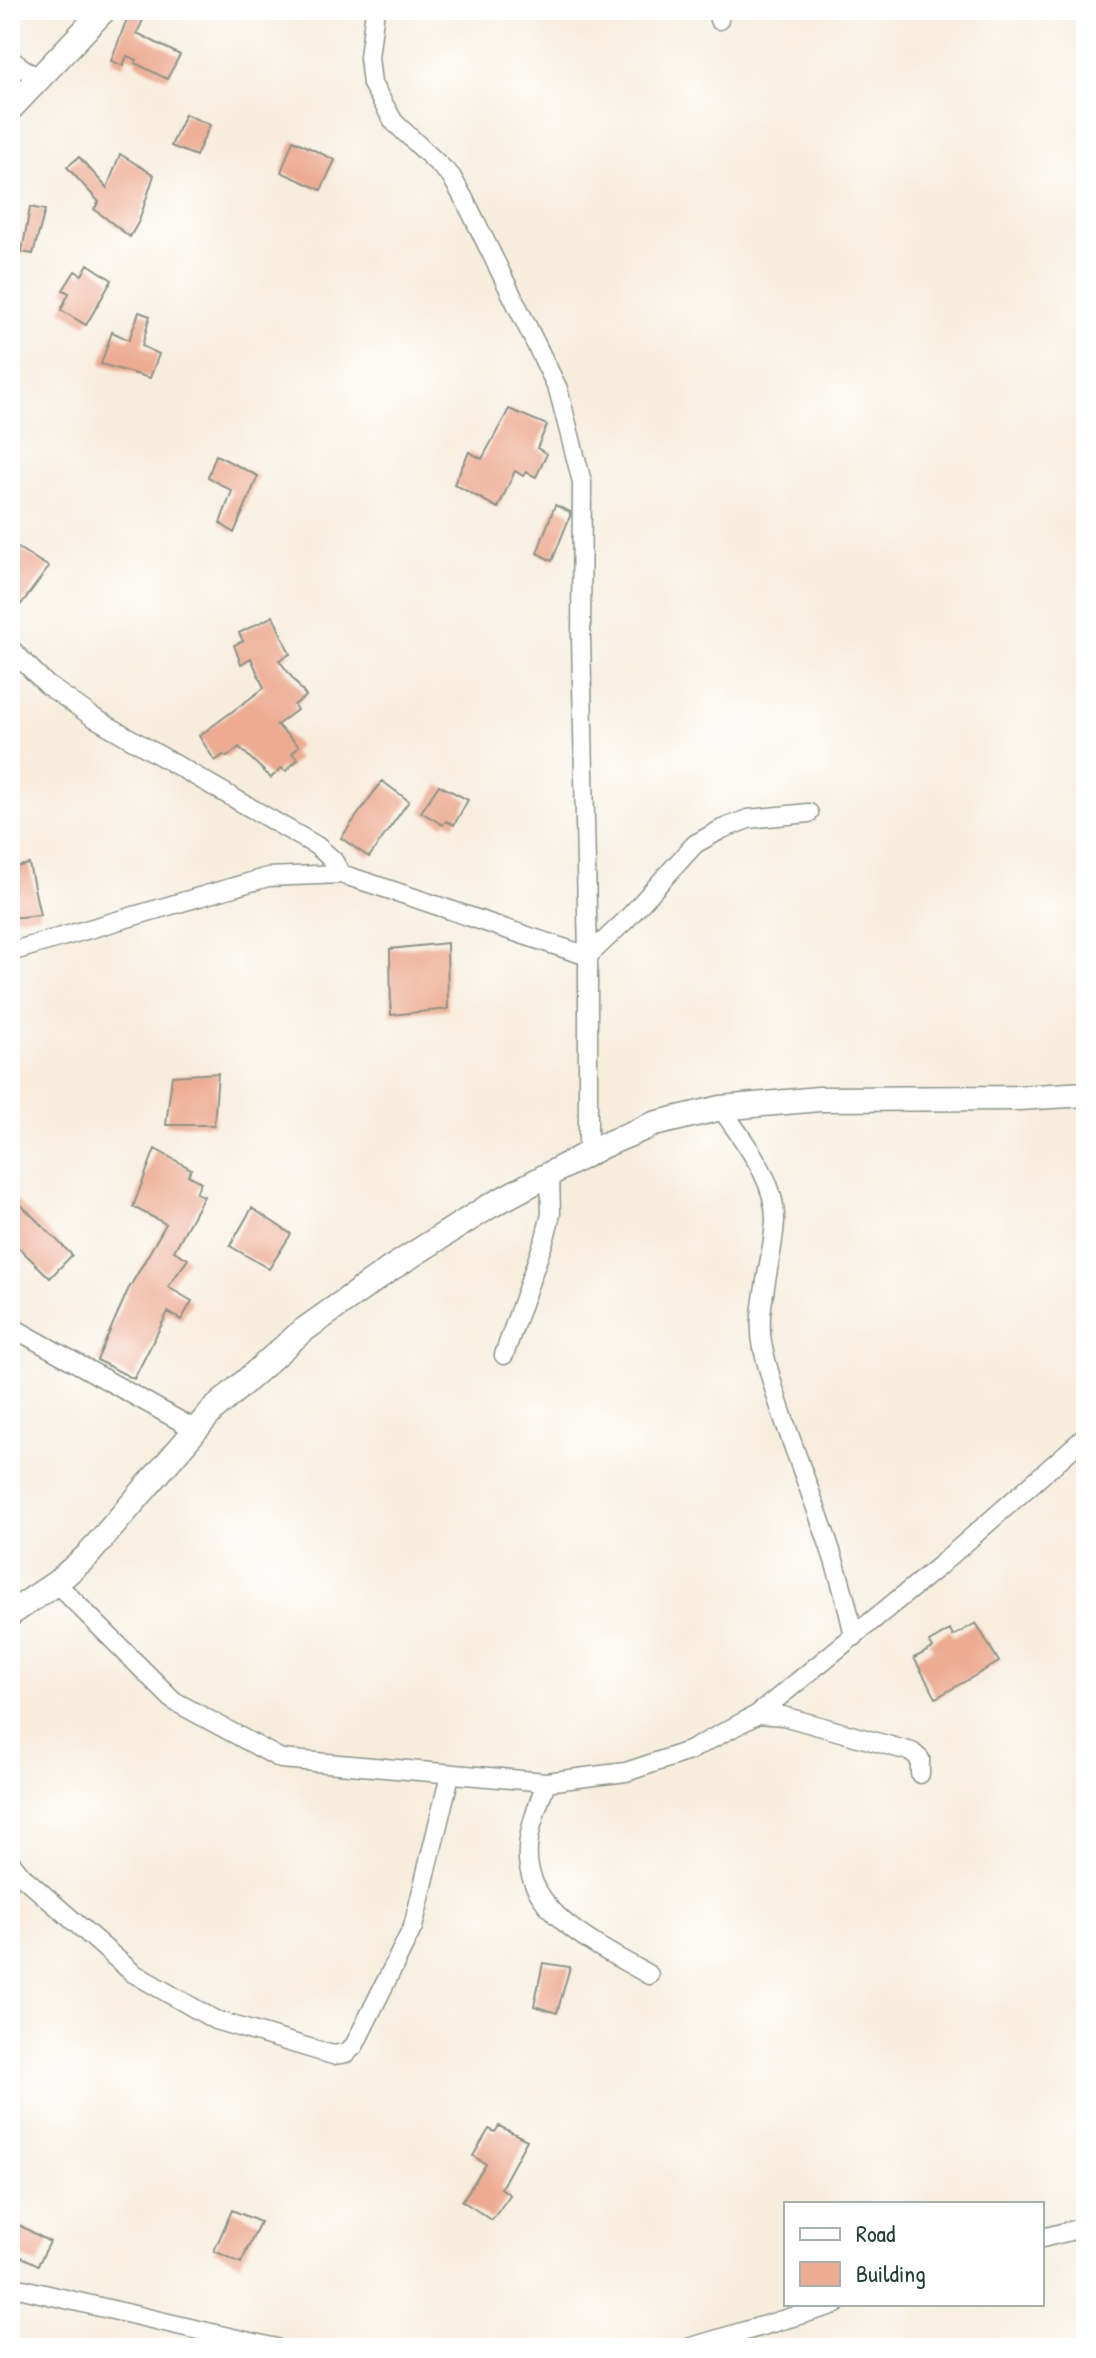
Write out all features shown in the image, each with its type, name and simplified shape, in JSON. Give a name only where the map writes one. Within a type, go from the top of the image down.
[{"type":"street","points":[[10,109],[104,10]]},
{"type":"street","points":[[375,10],[369,57],[372,84],[394,122],[451,176],[467,204],[558,389],[582,482],[588,1154]]},
{"type":"street","points":[[10,59],[38,79]]},
{"type":"street","points":[[10,648],[47,685],[93,717],[317,846],[333,860],[341,874]]},
{"type":"street","points":[[588,956],[626,920],[695,844],[748,819],[809,813]]},
{"type":"street","points":[[10,952],[268,877],[341,874],[433,902],[588,956]]},
{"type":"street","points":[[10,1614],[56,1583],[87,1556],[212,1411],[301,1332],[390,1269],[488,1207],[588,1154],[654,1124],[721,1108],[819,1099],[1018,1098],[1086,1094]]},
{"type":"street","points":[[721,1108],[770,1190],[775,1220],[760,1308],[762,1344],[805,1482],[846,1592],[854,1637]]},
{"type":"street","points":[[504,1355],[548,1226],[551,1214],[550,1174]]},
{"type":"street","points":[[10,1326],[196,1430]]},
{"type":"street","points":[[56,1583],[174,1701],[281,1759],[546,1782],[626,1772],[689,1751],[758,1714],[854,1637],[1086,1436]]},
{"type":"street","points":[[758,1714],[783,1716],[912,1752],[920,1759],[920,1774]]},
{"type":"street","points":[[10,1861],[22,1876],[133,1973],[215,2020],[333,2055],[346,2053],[354,2046],[413,1927],[450,1775]]},
{"type":"street","points":[[546,1782],[532,1824],[528,1859],[534,1886],[551,1908],[580,1934],[649,1975]]},
{"type":"street","points":[[1044,2238],[1086,2227]]},
{"type":"street","points":[[10,2286],[276,2348]]},
{"type":"street","points":[[688,2348],[829,2306]]},
{"type":"building","points":[[130,11],[144,18],[137,33],[180,55],[167,79],[127,56],[123,66],[111,61]]},
{"type":"building","points":[[185,114],[210,125],[196,156],[171,146]]},
{"type":"building","points":[[293,140],[335,160],[321,190],[281,172]]},
{"type":"building","points":[[120,154],[154,175],[139,221],[130,237],[94,209],[99,202],[67,167],[79,157],[107,188]]},
{"type":"building","points":[[30,207],[45,210],[33,254],[22,252]]},
{"type":"building","points":[[88,264],[112,280],[86,325],[61,310],[69,293],[63,290],[75,271],[82,275]]},
{"type":"building","points":[[139,312],[150,316],[142,346],[159,354],[150,378],[101,364],[112,332],[129,340]]},
{"type":"building","points":[[509,409],[547,425],[537,448],[547,454],[536,477],[526,472],[523,476],[515,471],[498,508],[454,484],[469,452],[482,459]]},
{"type":"building","points":[[216,455],[258,476],[234,533],[220,523],[232,491],[208,477]]},
{"type":"building","points":[[555,505],[570,512],[570,516],[552,561],[537,553]]},
{"type":"building","points":[[10,543],[49,567],[10,619]]},
{"type":"building","points":[[273,616],[290,654],[279,660],[306,696],[294,705],[297,710],[277,725],[299,746],[292,753],[298,759],[286,771],[281,768],[271,778],[239,747],[227,757],[223,755],[215,761],[199,736],[264,688],[251,658],[241,664],[234,645],[243,641],[239,633]]},
{"type":"building","points":[[382,781],[409,801],[369,857],[341,838]]},
{"type":"building","points":[[439,785],[468,800],[454,825],[446,821],[443,825],[421,812]]},
{"type":"building","points":[[29,864],[40,915],[10,918],[10,868]]},
{"type":"building","points":[[447,943],[448,1009],[391,1015],[390,949]]},
{"type":"building","points":[[218,1073],[214,1125],[166,1125],[172,1076]]},
{"type":"building","points":[[155,1149],[191,1169],[188,1175],[201,1182],[196,1193],[204,1196],[174,1251],[188,1259],[168,1287],[192,1301],[181,1320],[168,1312],[134,1379],[97,1360],[128,1290],[166,1224],[133,1207]]},
{"type":"building","points":[[10,1194],[72,1255],[50,1278],[10,1239]]},
{"type":"building","points":[[252,1208],[291,1234],[269,1269],[230,1246]]},
{"type":"building","points":[[976,1623],[999,1662],[936,1698],[914,1658],[933,1648],[929,1642],[950,1630],[953,1636]]},
{"type":"building","points":[[543,1963],[570,1967],[557,2013],[534,2006]]},
{"type":"building","points":[[499,2126],[527,2140],[501,2188],[510,2195],[492,2220],[462,2201],[486,2164],[473,2156],[489,2129],[495,2132]]},
{"type":"building","points":[[232,2210],[260,2222],[241,2263],[214,2251]]},
{"type":"building","points":[[19,2225],[50,2242],[38,2265],[10,2251],[10,2240]]}]
